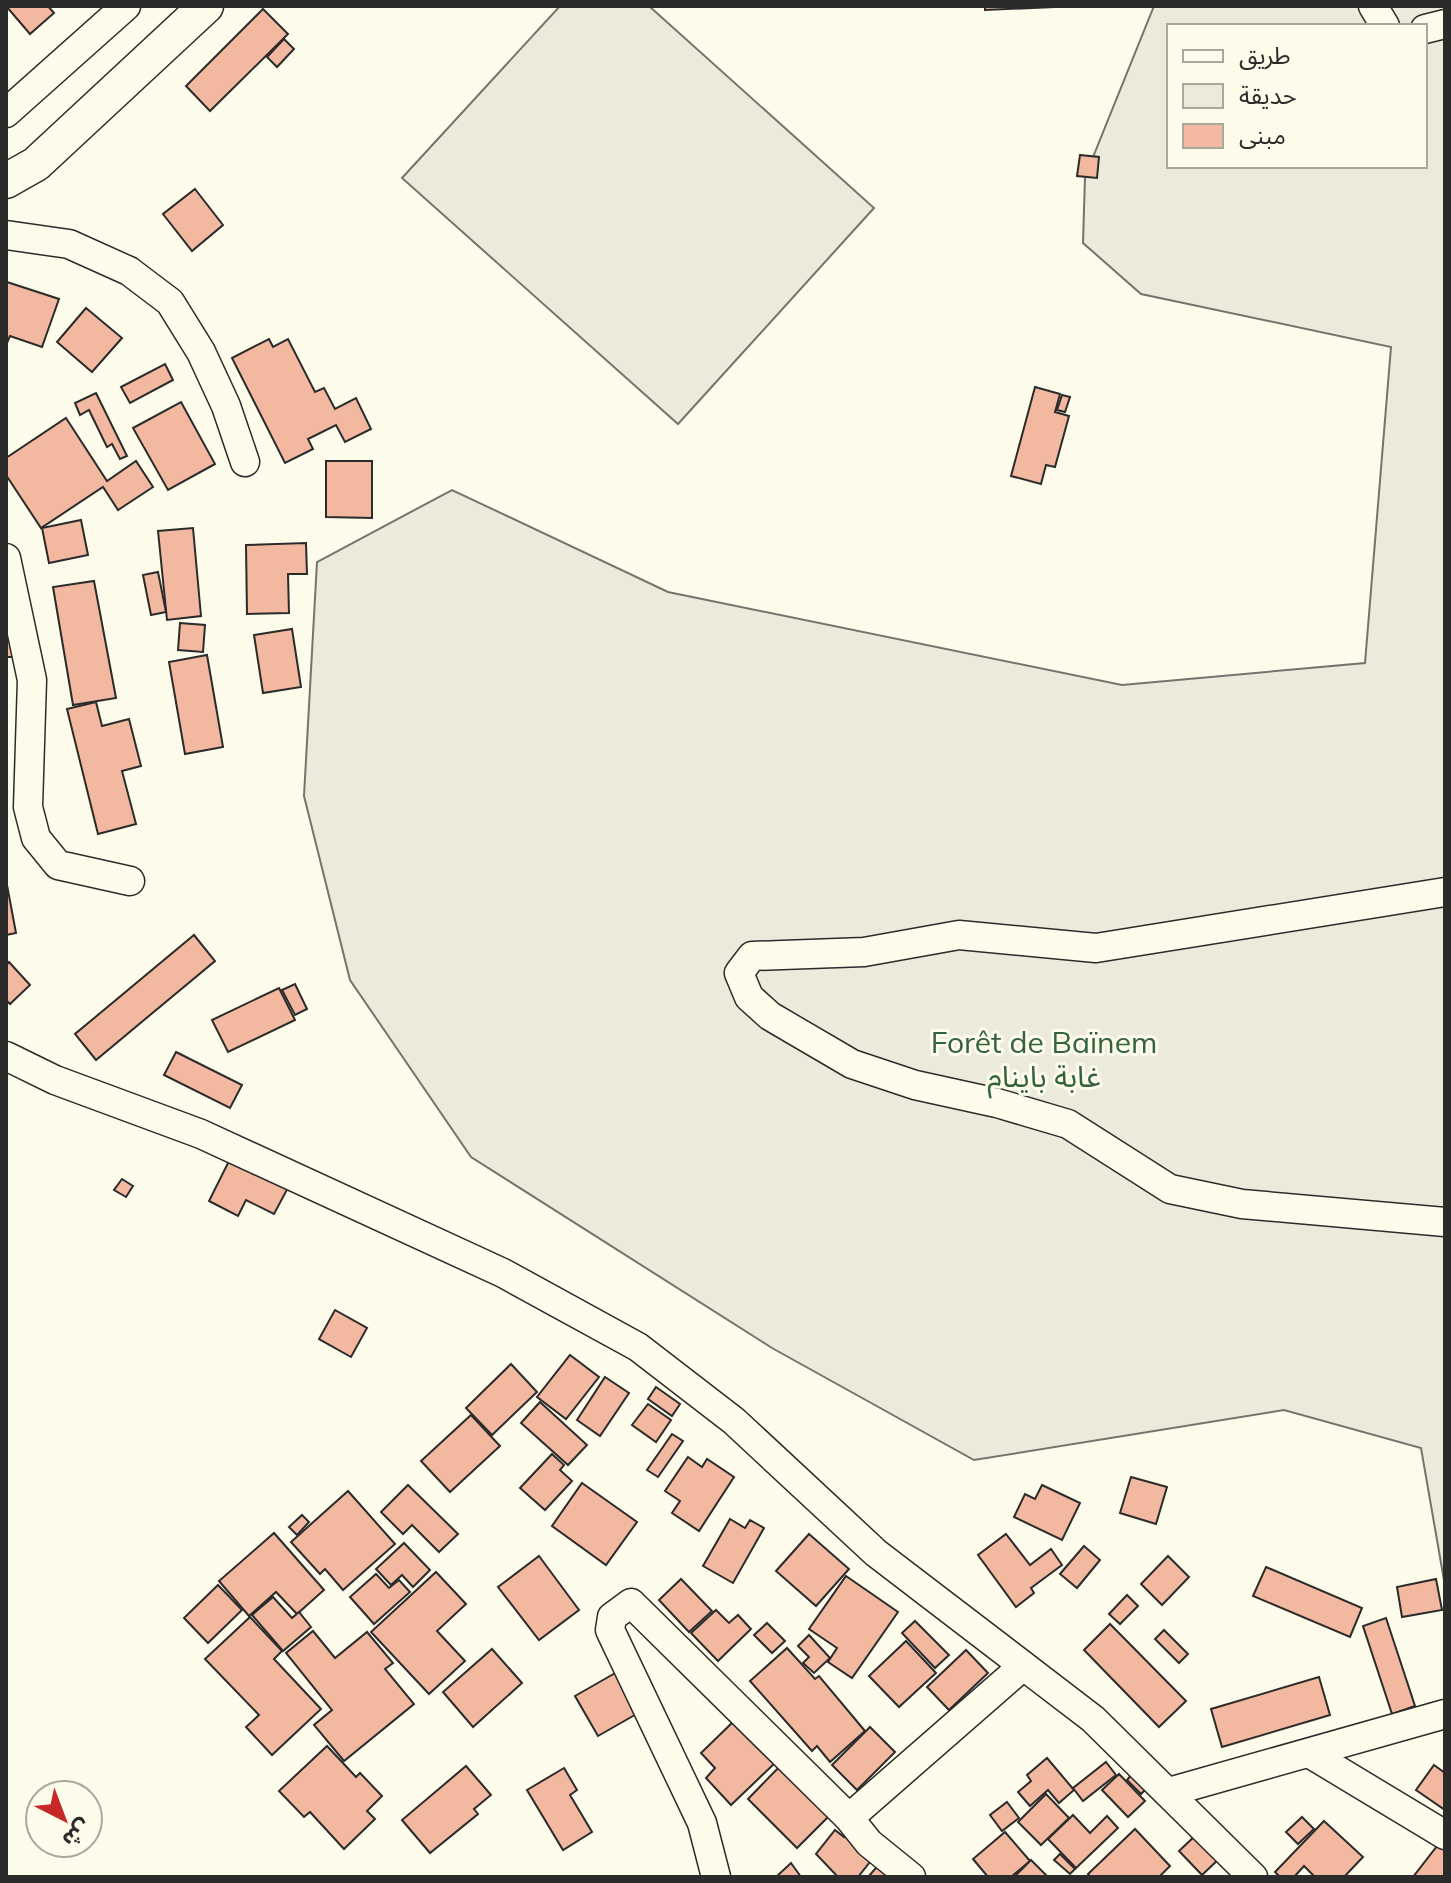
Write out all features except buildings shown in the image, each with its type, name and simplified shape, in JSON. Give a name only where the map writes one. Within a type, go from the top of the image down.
[{"type":"main road","points":[[6,181],[36,164],[206,6]]},
{"type":"street","points":[[6,113],[126,6]]},
{"type":"street","points":[[1373,6],[1384,24]]},
{"type":"street","points":[[6,235],[69,244],[129,271],[170,302],[208,366],[226,406],[245,462]]},
{"type":"street","points":[[6,558],[32,680],[28,807],[36,838],[58,865],[130,881]]},
{"type":"street","points":[[1445,892],[1096,948],[959,935],[864,952],[752,956],[739,973],[749,997],[770,1016],[852,1064],[915,1085],[997,1103],[1068,1124],[1170,1189],[1242,1204],[1445,1222]]},
{"type":"street","points":[[6,1056],[55,1080],[201,1134],[503,1273],[638,1347],[734,1421],[876,1553],[1093,1719],[1253,1877]]},
{"type":"street","points":[[716,1877],[702,1823],[610,1630],[612,1617],[631,1603],[849,1818],[869,1843],[911,1877]]},
{"type":"street","points":[[849,1818],[1023,1666]]},
{"type":"street","points":[[1169,1792],[1445,1714]]},
{"type":"street","points":[[1309,1753],[1445,1835]]},
{"type":"green space","points":[[560,6],[649,6],[874,208],[678,424],[402,178]]},
{"type":"green space","name":"Forêt de Baïnem غابة باينام","points":[[1154,6],[1445,6],[1445,1586],[1421,1448],[1284,1410],[974,1460],[772,1348],[471,1157],[350,980],[304,796],[317,562],[452,490],[668,592],[1122,685],[1365,663],[1391,347],[1141,294],[1083,243],[1085,177]]}]
